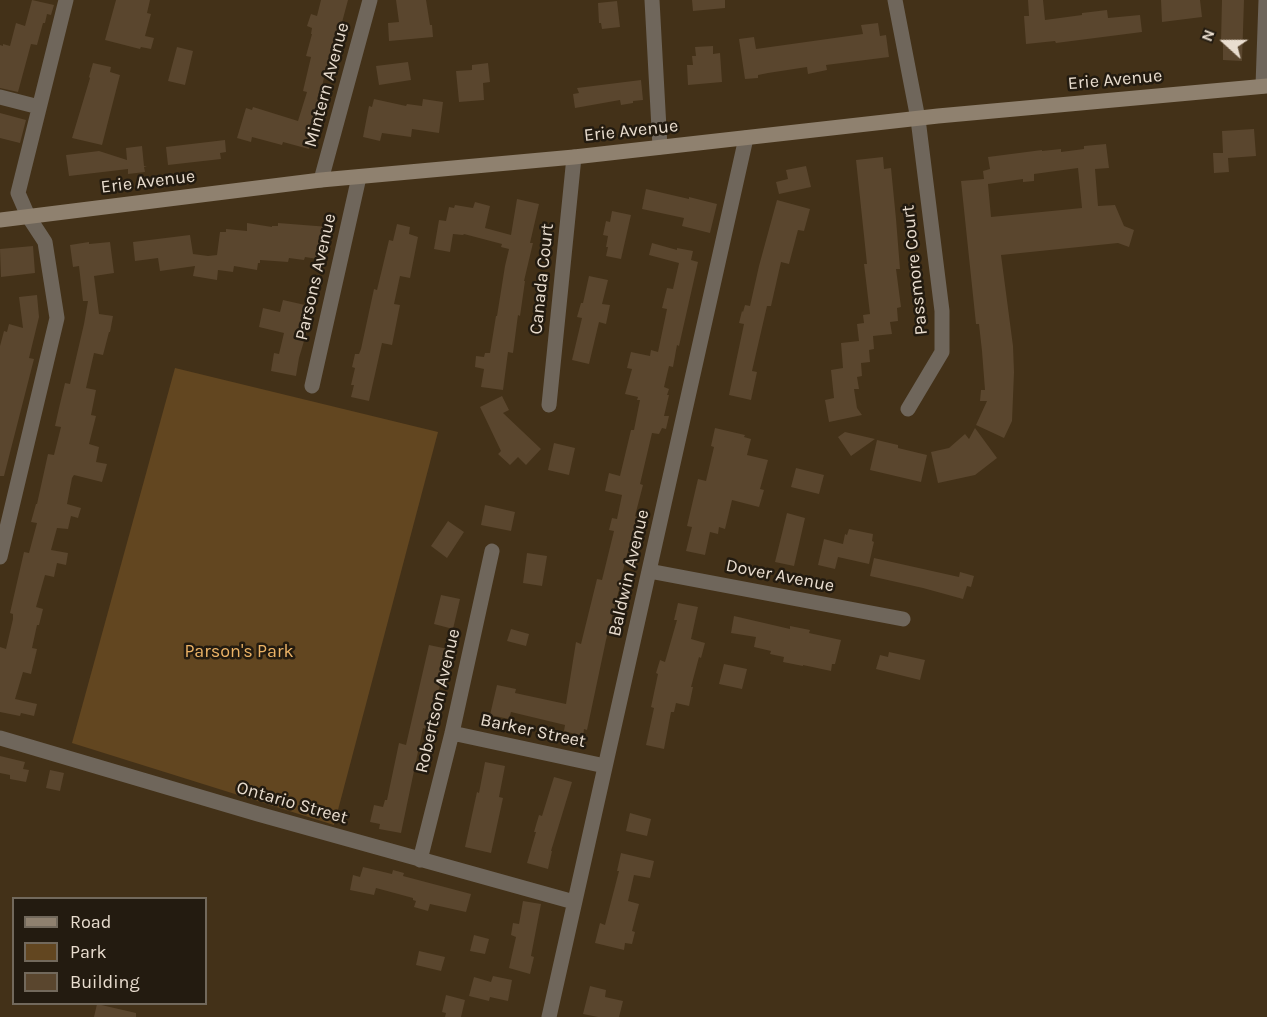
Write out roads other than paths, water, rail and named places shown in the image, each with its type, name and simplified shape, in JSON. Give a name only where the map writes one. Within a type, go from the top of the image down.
[{"type":"main road","name":"Erie Avenue","points":[[0,220],[321,180],[574,157],[961,114],[1265,86]]},
{"type":"street","points":[[0,557],[57,318],[45,242],[28,216],[18,193],[66,0]]},
{"type":"street","name":"Mintern Avenue","points":[[321,180],[370,0]]},
{"type":"street","points":[[652,0],[660,147]]},
{"type":"street","name":"Passmore Court","points":[[895,0],[918,119],[942,311],[942,352],[908,409]]},
{"type":"street","points":[[1265,86],[1266,0]]},
{"type":"street","points":[[0,97],[39,107]]},
{"type":"street","name":"Baldwin Avenue","points":[[549,1017],[746,138]]},
{"type":"street","name":"Canada Court","points":[[549,405],[574,157]]},
{"type":"street","name":"Parsons Avenue","points":[[312,386],[359,177]]},
{"type":"street","name":"Robertson Avenue","points":[[420,860],[452,733],[492,550]]},
{"type":"street","name":"Dover Avenue","points":[[650,571],[903,619]]},
{"type":"street","name":"Barker Street","points":[[452,733],[605,766]]},
{"type":"street","name":"Ontario Street","points":[[0,738],[258,814],[574,902]]},
{"type":"park label","name":"Parson's Park","points":[[239,652]]}]
